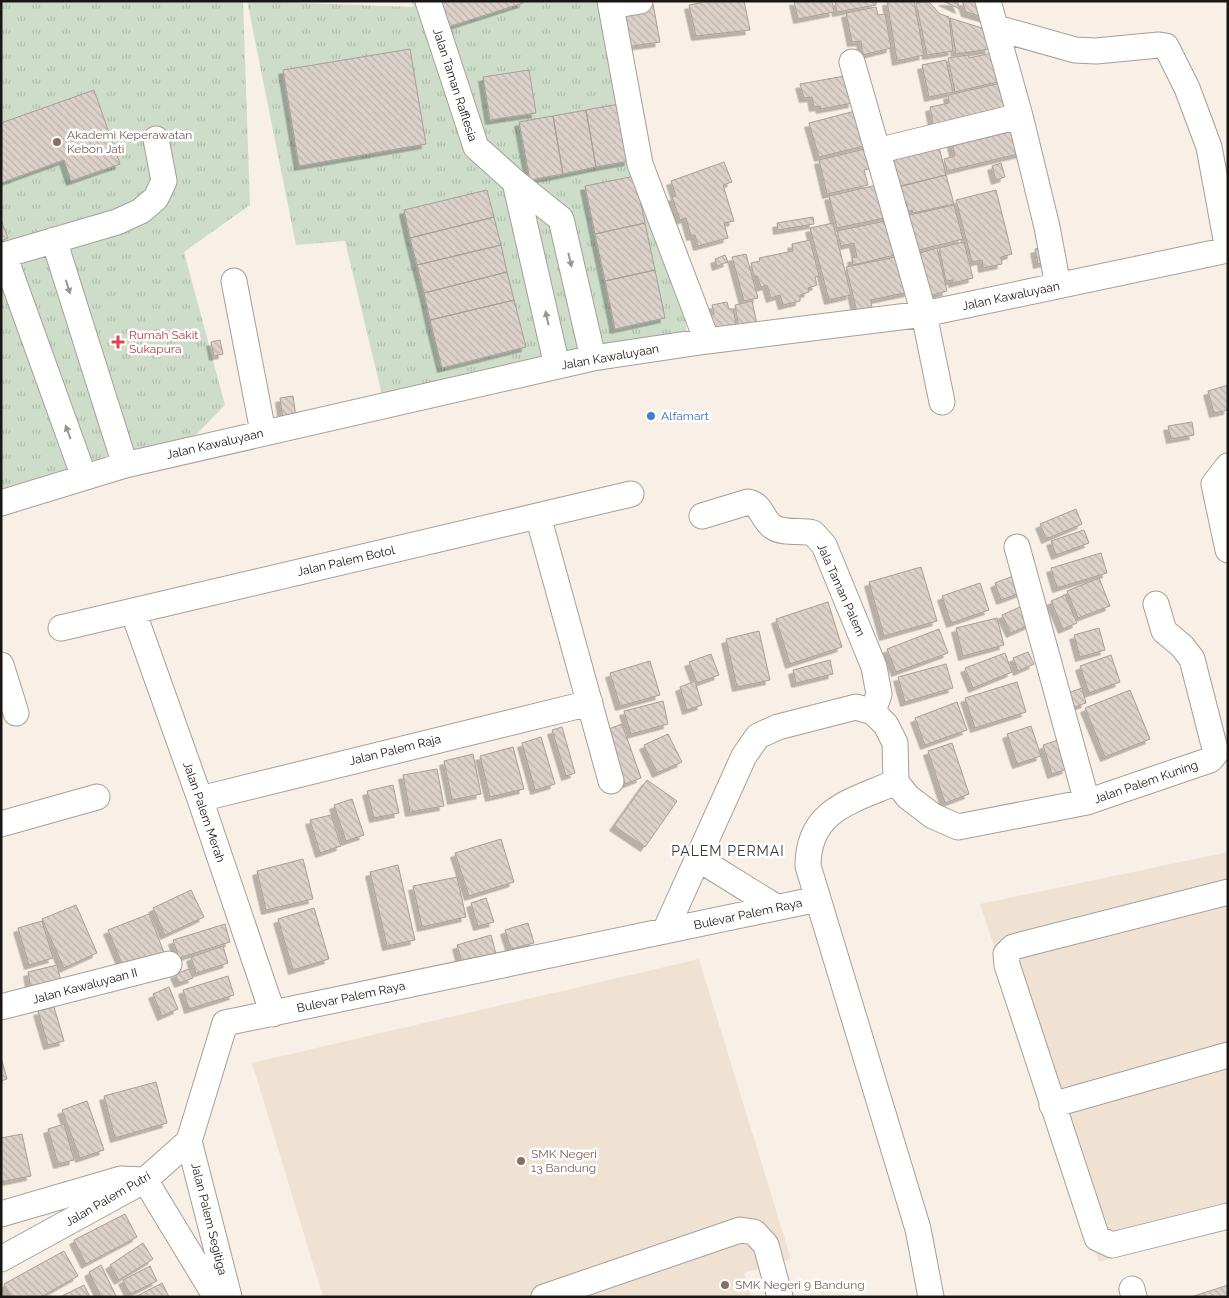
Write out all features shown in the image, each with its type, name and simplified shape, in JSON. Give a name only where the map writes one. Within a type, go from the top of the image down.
[{"type":"street","name":"Jalan Taman Rafflesia","points":[[428,1],[476,147],[561,219],[593,358]]},
{"type":"street","points":[[640,1],[611,4],[640,164],[707,341]]},
{"type":"street","points":[[988,1],[1020,116],[1047,227],[1058,286]]},
{"type":"street","points":[[997,28],[1075,50],[1096,51],[1166,46],[1187,88],[1209,146],[1228,250]]},
{"type":"street","points":[[852,62],[924,314],[942,402]]},
{"type":"street","points":[[877,151],[1020,116]]},
{"type":"street","points":[[84,477],[3,256],[117,222],[141,211],[156,198],[164,181],[156,140]]},
{"type":"street","points":[[515,182],[557,366]]},
{"type":"street","points":[[536,271],[563,228]]},
{"type":"street","points":[[54,240],[125,465]]},
{"type":"street","name":"Jalan Kawaluyaan","points":[[1,503],[125,465],[593,358],[707,341],[924,314],[1228,250]]},
{"type":"street","points":[[234,281],[264,432]]},
{"type":"street","points":[[1228,466],[1214,484],[1228,550]]},
{"type":"street","name":"Jalan Palem Botol","points":[[61,628],[631,494]]},
{"type":"street","name":"Jala Taman Palem","points":[[702,516],[748,502],[757,505],[772,527],[786,531],[813,533],[824,544],[874,667],[879,694],[873,712]]},
{"type":"street","points":[[538,516],[611,781]]},
{"type":"street","name":"Jalan Palem Kuning","points":[[1018,547],[1087,802]]},
{"type":"street","name":"Jalan Palem Kuning","points":[[896,782],[908,797],[933,816],[958,827],[1087,802],[1210,760],[1216,753],[1192,659],[1182,646],[1164,631],[1156,604]]},
{"type":"street","name":"Jalan Palem Merah","points":[[133,610],[273,1014]]},
{"type":"street","points":[[1,665],[16,713]]},
{"type":"street","name":"Jalan Palem Raja","points":[[200,800],[590,703]]},
{"type":"street","points":[[665,931],[744,756],[758,736],[778,728],[856,707],[873,712],[886,725],[895,743],[896,782],[836,809],[817,828],[811,840],[808,866],[818,899]]},
{"type":"street","points":[[1,824],[97,797]]},
{"type":"street","points":[[697,858],[776,908]]},
{"type":"street","points":[[1228,892],[1013,946],[1006,954],[1007,965],[1052,1106],[1097,1238],[1112,1245],[1228,1216]]},
{"type":"street","name":"Bulevar Palem Raya","points":[[273,1014],[818,899],[918,1228],[931,1297]]},
{"type":"street","name":"Jalan Kawaluyaan II","points":[[1,1007],[169,964]]},
{"type":"street","points":[[190,1141],[226,1023],[273,1014]]},
{"type":"street","points":[[1052,1106],[1228,1055]]},
{"type":"street","name":"Jalan Palem Putri","points":[[1,1259],[145,1180],[190,1141]]},
{"type":"street","name":"Jalan Palem Segitiga","points":[[190,1141],[229,1297]]},
{"type":"street","points":[[1,1214],[121,1179],[145,1180]]},
{"type":"street","name":"Jalan Palem Segitiga","points":[[145,1180],[216,1297]]},
{"type":"street","points":[[544,1297],[740,1230],[754,1232],[766,1245],[780,1297]]},
{"type":"shaded area","points":[[1228,852],[1228,1227],[1099,1262],[980,904]]},
{"type":"shaded area","name":"SMK Negeri 13 Bandung","points":[[699,959],[791,1259],[744,1273],[751,1297],[323,1297],[252,1063]]},
{"type":"green space","points":[[1,1],[243,1],[250,205],[184,252],[225,405],[188,443],[1,496]]},
{"type":"green space","points":[[247,1],[413,7],[412,1],[603,1],[681,289],[687,335],[382,395],[345,241],[296,245]]},
{"type":"building","points":[[440,1],[522,1],[523,3],[448,27]]},
{"type":"building","points":[[700,1],[744,1],[750,30],[696,36],[689,5],[700,3]]},
{"type":"building","points":[[794,1],[832,1],[834,12],[798,19]]},
{"type":"building","points":[[835,1],[876,1],[876,5],[837,12]]},
{"type":"building","points":[[887,1],[914,1],[924,55],[897,61]]},
{"type":"building","points":[[928,1],[940,14],[949,17],[953,51],[927,55],[916,3]]},
{"type":"building","points":[[943,1],[957,1],[960,9]]},
{"type":"building","points":[[962,1],[983,1],[990,19],[966,12]]},
{"type":"building","points":[[653,4],[660,42],[625,47],[623,9]]},
{"type":"building","points":[[876,7],[878,15],[885,14],[891,48],[863,55],[861,41],[852,42],[846,13]]},
{"type":"building","points":[[950,18],[988,30],[990,49],[956,54]]},
{"type":"building","points":[[410,49],[426,144],[299,166],[283,70]]},
{"type":"building","points":[[1000,51],[1006,80],[955,92],[948,58],[968,55],[969,58]]},
{"type":"building","points":[[946,60],[953,92],[929,97],[922,65]]},
{"type":"building","points":[[529,70],[536,113],[490,120],[483,77]]},
{"type":"building","points":[[850,75],[853,103],[821,109],[820,106],[814,107],[812,97],[804,98],[800,84]]},
{"type":"building","points":[[1006,82],[1013,113],[935,133],[930,107],[949,103],[948,95]]},
{"type":"building","name":"Akademi Keperawatan Kebon Jati","points":[[94,90],[120,164],[71,181],[64,160],[1,183],[1,123]]},
{"type":"building","points":[[619,104],[629,161],[596,167],[586,110]]},
{"type":"building","points":[[586,110],[596,167],[563,174],[553,116]]},
{"type":"building","points":[[859,110],[868,145],[819,157],[809,123]]},
{"type":"building","points":[[553,116],[563,174],[530,180],[519,122]]},
{"type":"building","points":[[1015,119],[1022,153],[947,171],[944,159],[955,156],[950,135]]},
{"type":"building","points":[[937,139],[946,175],[900,186],[891,149]]},
{"type":"building","points":[[865,149],[869,169],[864,170],[868,185],[827,194],[819,160]]},
{"type":"building","points":[[724,162],[732,182],[723,185],[734,221],[724,223],[728,238],[698,246],[695,235],[691,236],[686,218],[680,220],[672,197],[676,196],[671,181]]},
{"type":"building","points":[[1001,163],[1005,177],[996,180],[992,166]]},
{"type":"building","points":[[946,175],[954,204],[913,213],[912,210],[908,211],[907,204],[903,204],[899,187]]},
{"type":"building","points":[[635,176],[645,223],[595,234],[585,186]]},
{"type":"building","points":[[881,184],[889,217],[837,228],[829,196]]},
{"type":"building","points":[[487,190],[494,217],[410,238],[404,210]]},
{"type":"building","points":[[996,190],[1012,254],[1001,257],[1002,264],[983,268],[982,260],[972,262],[956,200]]},
{"type":"building","points":[[954,205],[963,239],[915,251],[905,216]]},
{"type":"building","points":[[494,217],[501,245],[417,265],[410,238]]},
{"type":"building","points":[[813,217],[814,224],[778,230],[777,223]]},
{"type":"building","points":[[1,220],[8,238],[1,241]]},
{"type":"building","points":[[890,220],[899,254],[853,265],[852,258],[857,257],[854,243],[841,246],[837,231]]},
{"type":"building","points":[[645,223],[655,270],[605,281],[595,234]]},
{"type":"building","points":[[833,223],[851,295],[829,300],[810,228]]},
{"type":"building","points":[[810,240],[819,276],[815,277],[817,285],[808,288],[809,292],[800,295],[800,301],[783,305],[780,295],[771,298],[767,285],[761,287],[757,276],[754,277],[751,263],[760,261],[759,258],[793,251],[792,244]]},
{"type":"building","points":[[964,242],[973,278],[953,283],[953,280],[946,281],[939,248]]},
{"type":"building","points":[[501,245],[507,272],[424,293],[417,265]]},
{"type":"building","points":[[1043,247],[1046,262],[1038,264],[1035,249]]},
{"type":"building","points":[[937,248],[947,291],[929,296],[916,254]]},
{"type":"building","points":[[746,254],[758,298],[744,301],[732,257]]},
{"type":"building","points":[[725,255],[728,262],[717,266],[715,259]]},
{"type":"building","points":[[901,256],[909,292],[871,300],[872,309],[857,312],[846,267]]},
{"type":"building","points":[[655,270],[665,318],[615,329],[605,281]]},
{"type":"building","points":[[507,272],[514,300],[430,320],[424,293]]},
{"type":"building","points":[[514,300],[526,347],[442,368],[430,320]]},
{"type":"building","points":[[752,301],[757,324],[739,328],[735,305]]},
{"type":"building","points":[[727,302],[729,309],[733,309],[737,328],[708,333],[704,316],[714,314],[712,305]]},
{"type":"building","points":[[220,340],[223,354],[214,356],[211,342]]},
{"type":"building","points":[[1228,385],[1228,410],[1214,413],[1208,391]]},
{"type":"building","points":[[293,396],[296,417],[283,419],[280,398]]},
{"type":"building","points":[[1192,422],[1194,435],[1171,439],[1168,426]]},
{"type":"building","points":[[1076,509],[1082,524],[1046,539],[1040,524]]},
{"type":"building","points":[[1084,530],[1089,543],[1056,555],[1051,541]]},
{"type":"building","points":[[1101,553],[1107,573],[1057,588],[1051,568]]},
{"type":"building","points":[[921,567],[937,621],[884,636],[869,582]]},
{"type":"building","points":[[1021,573],[1028,590],[1001,600],[995,583]]},
{"type":"building","points":[[1099,578],[1110,606],[1078,618],[1067,591]]},
{"type":"building","points":[[980,583],[989,610],[951,623],[942,596]]},
{"type":"building","points":[[1065,595],[1077,623],[1063,629],[1051,601]]},
{"type":"building","points":[[828,602],[842,647],[790,664],[776,619]]},
{"type":"building","points":[[1022,606],[1031,624],[1011,633],[1002,615]]},
{"type":"building","points":[[997,618],[1004,645],[963,656],[956,628]]},
{"type":"building","points":[[1099,628],[1105,650],[1080,657],[1074,635]]},
{"type":"building","points":[[939,629],[948,653],[896,672],[887,649]]},
{"type":"building","points":[[759,631],[770,680],[737,687],[726,639]]},
{"type":"building","points":[[1028,652],[1034,664],[1018,671],[1013,658]]},
{"type":"building","points":[[1005,653],[1012,672],[973,688],[965,668]]},
{"type":"building","points":[[711,654],[719,675],[697,683],[689,662]]},
{"type":"building","points":[[1111,655],[1120,682],[1089,693],[1080,666]]},
{"type":"building","points":[[830,660],[833,674],[796,683],[793,670]]},
{"type":"building","points":[[650,661],[660,695],[620,706],[610,673]]},
{"type":"building","points":[[946,664],[953,688],[905,702],[898,677]]},
{"type":"building","points":[[695,681],[702,705],[687,710],[680,687]]},
{"type":"building","points":[[1017,682],[1026,712],[975,728],[965,698]]},
{"type":"building","points":[[1082,688],[1086,703],[1072,708],[1068,693]]},
{"type":"building","points":[[1130,690],[1150,739],[1105,757],[1085,708]]},
{"type":"building","points":[[663,701],[668,724],[631,734],[624,711]]},
{"type":"building","points":[[957,702],[967,730],[925,745],[915,718]]},
{"type":"building","points":[[622,724],[641,778],[625,784],[606,730]]},
{"type":"building","points":[[1031,726],[1041,756],[1017,764],[1007,734]]},
{"type":"building","points":[[562,727],[575,773],[566,776],[552,730]]},
{"type":"building","points":[[668,734],[682,762],[657,773],[644,745]]},
{"type":"building","points":[[541,737],[555,784],[535,790],[522,743]]},
{"type":"building","points":[[1058,740],[1067,769],[1052,774],[1043,745]]},
{"type":"building","points":[[952,743],[969,794],[945,803],[928,751]]},
{"type":"building","points":[[513,747],[524,789],[490,797],[480,756]]},
{"type":"building","points":[[473,754],[481,794],[452,800],[444,761]]},
{"type":"building","points":[[437,769],[444,806],[410,812],[403,775]]},
{"type":"building","points":[[647,780],[677,801],[645,847],[614,826]]},
{"type":"building","points":[[393,785],[399,813],[374,818],[367,791]]},
{"type":"building","points":[[352,799],[364,835],[346,841],[334,805]]},
{"type":"building","points":[[331,815],[341,846],[320,853],[310,820]]},
{"type":"building","points":[[501,839],[514,882],[469,896],[455,853]]},
{"type":"building","points":[[303,859],[313,899],[266,910],[257,871]]},
{"type":"building","points":[[398,865],[415,940],[387,946],[370,872]]},
{"type":"building","points":[[457,877],[466,917],[422,927],[413,886]]},
{"type":"building","points":[[191,890],[204,917],[165,935],[153,908]]},
{"type":"building","points":[[486,898],[494,922],[478,926],[471,903]]},
{"type":"building","points":[[76,905],[97,953],[64,968],[42,919]]},
{"type":"building","points":[[314,908],[329,959],[293,970],[278,919]]},
{"type":"building","points":[[149,914],[165,955],[125,971],[108,930]]},
{"type":"building","points":[[42,921],[53,958],[29,965],[18,928]]},
{"type":"building","points":[[528,923],[534,943],[511,949],[505,930]]},
{"type":"building","points":[[225,924],[230,942],[179,958],[173,940]]},
{"type":"building","points":[[491,935],[496,954],[462,963],[457,945]]},
{"type":"building","points":[[223,946],[228,963],[196,973],[191,957]]},
{"type":"building","points":[[57,965],[61,982],[31,989],[28,972]]},
{"type":"building","points":[[189,969],[193,978],[179,983],[175,974]]},
{"type":"building","points":[[228,976],[234,995],[189,1009],[183,990]]},
{"type":"building","points":[[169,987],[178,1009],[162,1016],[153,994]]},
{"type":"building","points":[[54,1007],[64,1041],[48,1045],[38,1011]]},
{"type":"building","points":[[1,1057],[7,1079],[1,1081]]},
{"type":"building","points":[[156,1082],[167,1123],[115,1138],[104,1096]]},
{"type":"building","points":[[87,1101],[104,1150],[80,1158],[62,1110]]},
{"type":"building","points":[[64,1124],[74,1160],[58,1164],[48,1129]]},
{"type":"building","points":[[22,1134],[31,1176],[1,1182],[1,1138]]},
{"type":"building","points":[[125,1214],[137,1237],[86,1264],[74,1240]]},
{"type":"building","points":[[143,1243],[153,1259],[119,1280],[110,1265]]},
{"type":"building","points":[[64,1251],[78,1276],[41,1297],[11,1297],[4,1284]]},
{"type":"building","points":[[101,1265],[115,1297],[101,1297],[89,1272]]},
{"type":"building","points":[[150,1266],[157,1281],[130,1294],[123,1280]]},
{"type":"building","points":[[162,1283],[169,1297],[135,1297]]},
{"type":"building","points":[[84,1285],[90,1297],[60,1297]]},
{"type":"building","points":[[1228,1285],[1228,1297],[1191,1297]]},
{"type":"place","name":"Akademi Keperawatan Kebon Jati","points":[[57,142]]},
{"type":"place","name":"Rumah Sakit Sukapura","points":[[118,342]]},
{"type":"place","name":"Alfamart","points":[[651,416]]},
{"type":"place","name":"SMK Negeri 13 Bandung","points":[[521,1161]]},
{"type":"place","name":"SMK Negeri 9 Bandung","points":[[725,1285]]},
{"type":"district","name":"PALEM PERMAI","points":[[728,851]]}]
